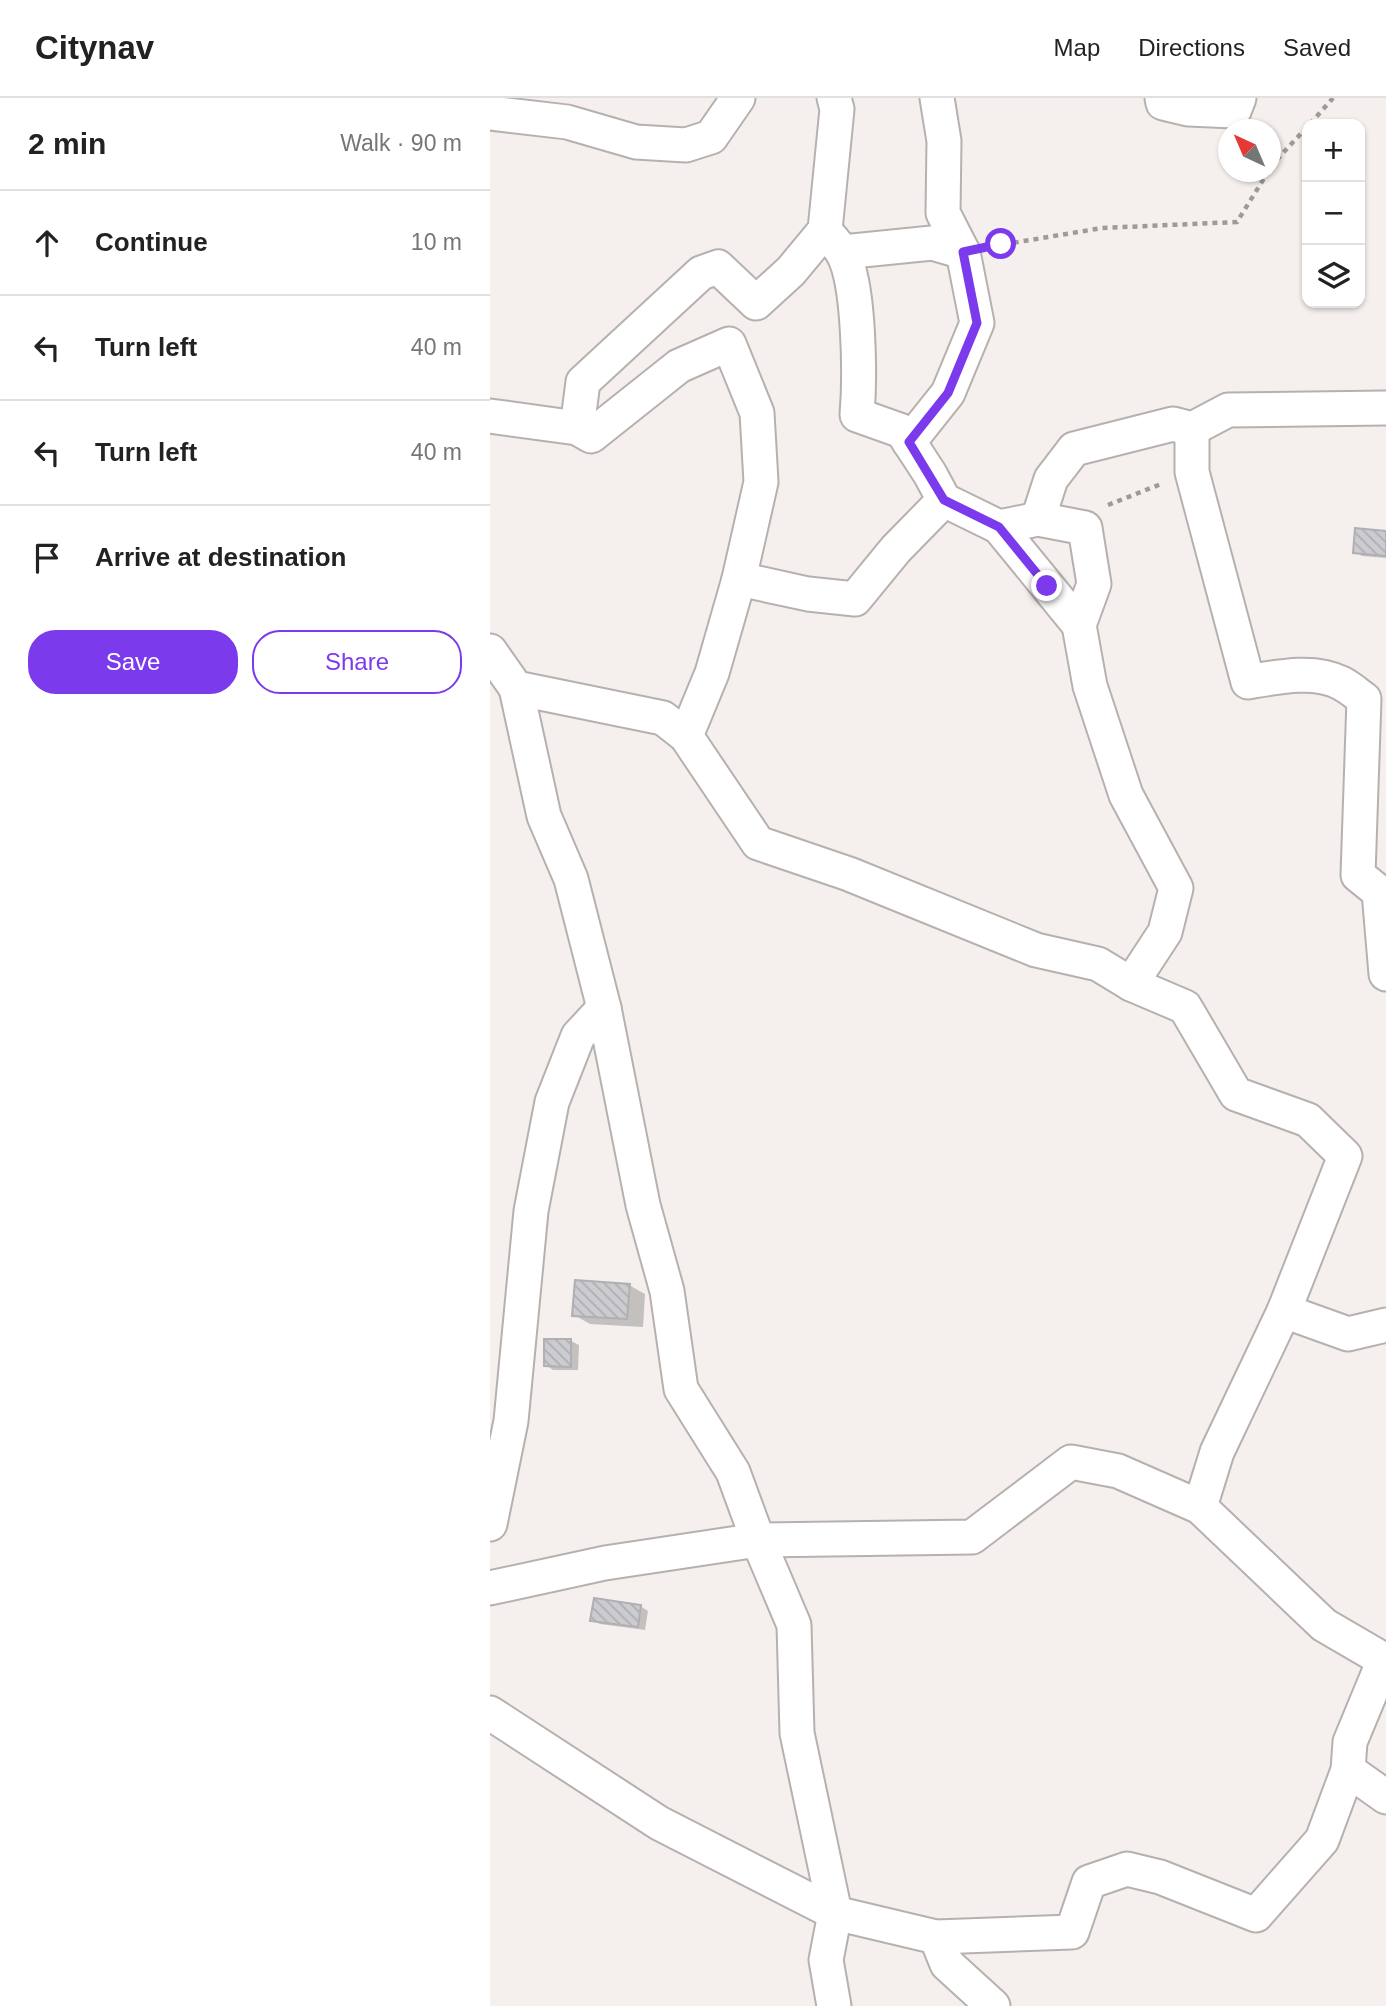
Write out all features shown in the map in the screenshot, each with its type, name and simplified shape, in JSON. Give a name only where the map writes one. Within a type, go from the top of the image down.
[{"type":"street","points":[[490,113],[566,122],[635,142],[687,145],[711,136],[738,98]]},
{"type":"street","points":[[834,98],[837,109],[834,241],[853,282],[860,382],[857,415],[902,432],[944,500],[999,527],[1079,625],[1090,686],[1126,795],[1176,888],[1165,932],[1131,984]]},
{"type":"street","points":[[909,442],[948,393],[977,323],[963,252],[943,214],[944,141],[937,98]]},
{"type":"street","points":[[1161,98],[1163,103],[1188,109],[1234,111],[1239,98]]},
{"type":"street","points":[[577,428],[583,382],[701,273],[718,267],[756,303],[791,271],[834,241],[932,243],[963,252]]},
{"type":"street","points":[[490,416],[577,428],[591,436],[679,366],[729,344],[757,413],[761,482],[739,579],[712,673],[686,736]]},
{"type":"street","points":[[1038,519],[1051,479],[1074,449],[1172,424],[1192,429],[1228,410],[1386,408]]},
{"type":"street","points":[[1192,429],[1192,472],[1248,682],[1305,676],[1323,677],[1375,698],[1358,875],[1379,892],[1386,974]]},
{"type":"street","points":[[739,579],[808,594],[855,599],[896,549],[944,500]]},
{"type":"street","points":[[999,527],[1038,519],[1085,528],[1094,584],[1079,625]]},
{"type":"street","points":[[490,651],[516,688],[544,817],[571,879],[604,1008],[643,1205],[667,1291],[681,1389],[733,1472],[758,1541],[794,1625],[797,1733],[835,1913],[826,1960],[834,2006]]},
{"type":"street","points":[[516,688],[663,718],[686,736],[758,843],[849,874],[1036,950],[1098,964],[1131,984],[1185,1007],[1236,1094],[1308,1120],[1345,1156],[1284,1311],[1217,1452],[1200,1507]]},
{"type":"street","points":[[490,1524],[511,1421],[531,1211],[552,1102],[578,1036],[604,1008]]},
{"type":"street","points":[[1284,1311],[1348,1334],[1386,1325]]},
{"type":"street","points":[[490,1588],[606,1563],[758,1541],[972,1537],[1071,1462],[1118,1471],[1200,1507],[1324,1625],[1385,1660],[1350,1742],[1348,1770],[1322,1840],[1256,1915],[1160,1877],[1127,1870],[1089,1882],[1072,1932],[936,1937],[835,1913],[659,1823],[490,1713]]},
{"type":"street","points":[[1348,1770],[1386,1797]]},
{"type":"street","points":[[936,1937],[947,1964],[993,2006]]},
{"type":"path","points":[[1314,119],[1333,98]]},
{"type":"path","points":[[1281,156],[1302,133]]},
{"type":"path","points":[[963,252],[1102,228],[1237,222],[1261,182]]},
{"type":"path","points":[[1085,528],[1105,506],[1192,472]]},
{"type":"building","points":[[1355,528],[1386,531],[1386,556],[1353,553]]},
{"type":"building","points":[[575,1280],[630,1284],[627,1319],[572,1316]]},
{"type":"building","points":[[544,1339],[571,1339],[571,1367],[544,1366]]},
{"type":"building","points":[[594,1598],[641,1605],[638,1627],[590,1621]]},
{"type":"route","points":[[1001,244],[963,252],[977,323],[948,393],[909,442],[944,500],[999,527],[1047,586]]}]
